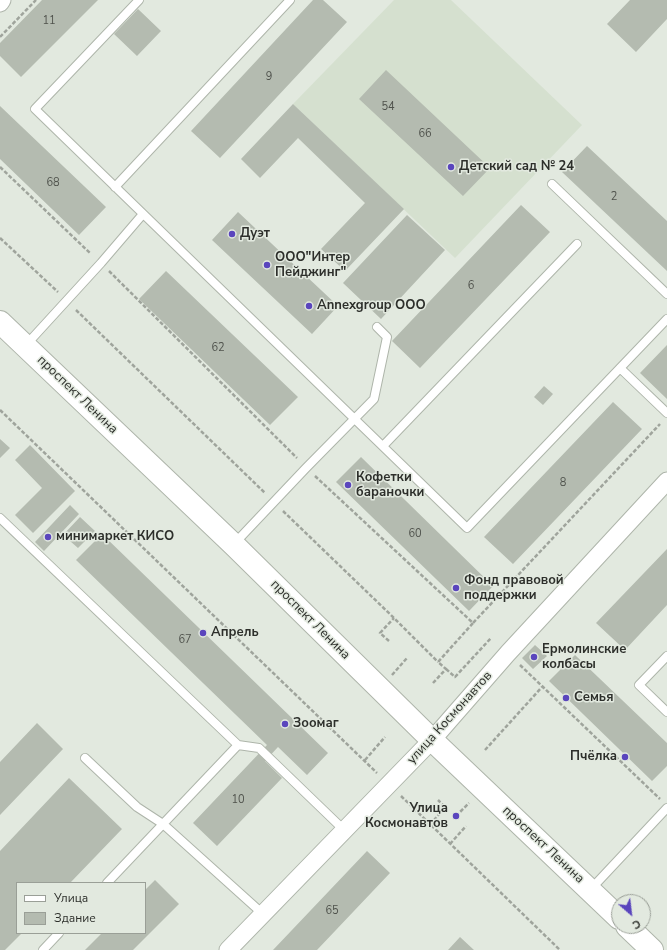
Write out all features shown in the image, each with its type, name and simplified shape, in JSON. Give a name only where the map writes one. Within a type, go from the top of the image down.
[{"type":"main road","name":"проспект Ленина","points":[[0,322],[234,545],[432,740],[611,910]]},
{"type":"main road","points":[[635,934],[652,950]]},
{"type":"street","name":"улица Космонавтов","points":[[228,950],[432,740],[508,653],[667,481]]},
{"type":"lane","points":[[139,0],[35,109],[467,528],[667,319]]},
{"type":"lane","points":[[115,187],[290,0]]},
{"type":"lane","points":[[552,184],[667,294]]},
{"type":"lane","points":[[25,346],[101,263],[143,214]]},
{"type":"lane","points":[[383,446],[577,244]]},
{"type":"lane","points":[[234,545],[374,398],[387,337],[377,327]]},
{"type":"lane","points":[[620,368],[667,413]]},
{"type":"lane","points":[[0,518],[238,745],[259,748],[344,830]]},
{"type":"lane","points":[[667,656],[639,685],[667,712]]},
{"type":"lane","points":[[108,882],[238,745]]},
{"type":"lane","points":[[85,758],[138,807],[163,824],[263,914]]},
{"type":"lane","points":[[590,890],[667,808]]},
{"type":"lane","points":[[43,950],[58,934]]},
{"type":"path","points":[[0,37],[36,0]]},
{"type":"path","points":[[0,238],[67,300],[455,677],[491,638]]},
{"type":"path","points":[[0,410],[365,760],[388,785],[560,950]]},
{"type":"path","points":[[389,641],[380,633],[394,618]]},
{"type":"path","points":[[438,662],[474,623]]},
{"type":"path","points":[[520,665],[661,800]]},
{"type":"path","points":[[433,683],[446,669]]},
{"type":"path","points":[[485,750],[542,687]]},
{"type":"path","points":[[365,760],[385,737]]},
{"type":"path","points":[[430,825],[446,807],[438,800]]},
{"type":"path","points":[[450,844],[466,826]]},
{"type":"shaded area","name":"Детский сад № 24","points":[[394,0],[451,0],[582,125],[455,258],[293,104]]},
{"type":"building","points":[[42,0],[98,0],[21,77],[0,56],[0,43]]},
{"type":"building","points":[[313,0],[323,0],[347,22],[220,158],[191,131]]},
{"type":"building","points":[[630,0],[667,0],[667,19],[636,52],[607,24]]},
{"type":"building","points":[[138,9],[161,31],[137,56],[114,34]]},
{"type":"building","points":[[386,70],[490,168],[463,196],[359,99]]},
{"type":"building","points":[[293,104],[404,209],[345,271],[321,249],[365,203],[298,138],[260,178],[241,159]]},
{"type":"building","points":[[0,106],[106,207],[79,235],[0,159]]},
{"type":"building","points":[[587,146],[667,221],[667,271],[562,172]]},
{"type":"building","points":[[521,205],[550,232],[420,368],[392,341]]},
{"type":"building","points":[[238,212],[338,306],[312,334],[212,240]]},
{"type":"building","points":[[407,215],[445,250],[381,319],[343,283]]},
{"type":"building","points":[[166,271],[298,397],[270,425],[139,299]]},
{"type":"building","points":[[667,345],[667,399],[640,373]]},
{"type":"building","points":[[544,386],[553,394],[543,405],[534,397]]},
{"type":"building","points":[[613,402],[642,429],[513,564],[484,537]]},
{"type":"building","points":[[0,439],[10,448],[0,458]]},
{"type":"building","points":[[30,445],[75,491],[33,533],[15,515],[42,488],[15,460]]},
{"type":"building","points":[[361,457],[493,586],[469,611],[336,482]]},
{"type":"building","points":[[70,505],[79,514],[44,551],[35,542]]},
{"type":"building","points":[[80,517],[95,531],[78,548],[63,535]]},
{"type":"building","points":[[102,534],[328,753],[307,775],[278,747],[265,761],[282,778],[217,846],[193,823],[267,745],[76,560]]},
{"type":"building","points":[[667,549],[667,605],[625,650],[596,623]]},
{"type":"building","name":"Ермолинские колбасы","points":[[535,645],[547,656],[533,669],[522,658]]},
{"type":"building","points":[[575,655],[667,743],[667,766],[652,781],[549,681]]},
{"type":"building","points":[[37,723],[63,749],[0,815],[0,762]]},
{"type":"building","points":[[69,778],[122,829],[71,882],[16,882],[16,934],[21,934],[5,950],[0,950],[0,851]]},
{"type":"building","points":[[367,851],[390,873],[317,950],[273,950]]},
{"type":"building","points":[[155,880],[179,904],[133,950],[85,950],[101,934],[146,934],[146,889]]},
{"type":"building","points":[[460,937],[474,950],[448,950]]},
{"type":"place","name":"Детский сад № 24","points":[[451,167]]},
{"type":"place","name":"Дуэт","points":[[232,234]]},
{"type":"place","name":"ООО\"Интер Пейджинг\"","points":[[267,265]]},
{"type":"place","name":"Annexgroup ООО","points":[[309,306]]},
{"type":"place","name":"Кофетки бараночки","points":[[348,485]]},
{"type":"place","name":"минимаркет КИСО","points":[[48,537]]},
{"type":"place","name":"Фонд правовой поддержки","points":[[456,588]]},
{"type":"place","name":"Апрель","points":[[203,633]]},
{"type":"place","name":"Ермолинские колбасы","points":[[534,657]]},
{"type":"place","name":"Семья","points":[[566,698]]},
{"type":"place","name":"Зоомаг","points":[[285,724]]},
{"type":"place","name":"Пчёлка","points":[[625,757]]},
{"type":"place","name":"Улица Космонавтов","points":[[456,816]]}]
